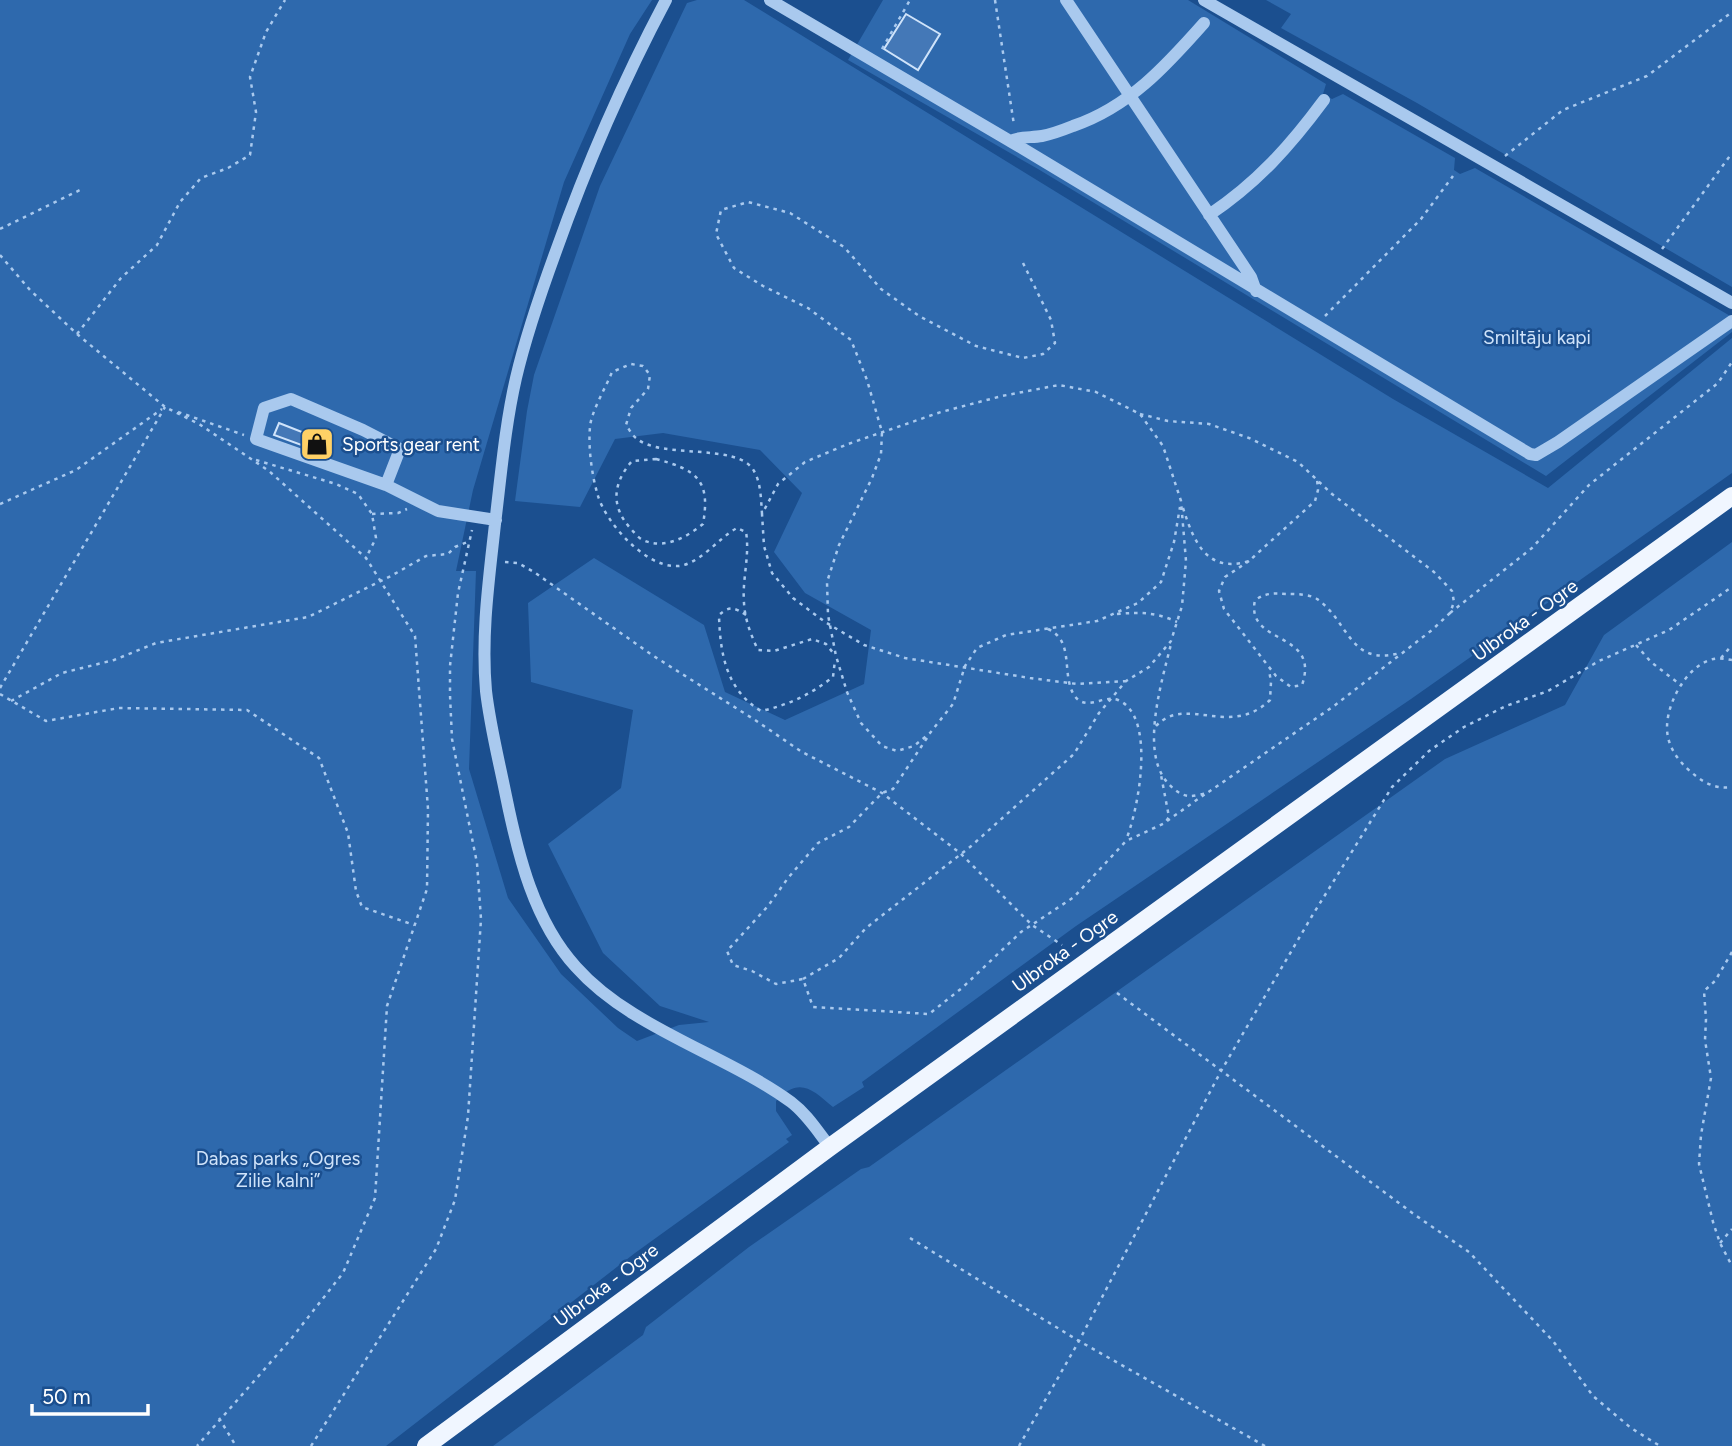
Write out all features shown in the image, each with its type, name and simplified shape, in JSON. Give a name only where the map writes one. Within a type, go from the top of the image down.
[{"type":"main road","name":"Ulbroka - Ogre","points":[[426,1446],[830,1147],[1732,496]]},
{"type":"street","points":[[666,0],[627,75],[589,161],[541,291],[516,377],[501,466],[491,560],[485,638],[486,690],[513,834],[534,899],[554,938],[576,967],[599,989],[637,1015],[733,1067],[792,1103],[830,1147]]},
{"type":"street","points":[[770,0],[874,62],[1013,139],[1256,291],[1530,454],[1536,455],[1558,442],[1732,321]]},
{"type":"street","points":[[1066,0],[1251,277],[1256,291]]},
{"type":"street","points":[[1204,0],[1732,303]]},
{"type":"street","points":[[1013,139],[1041,136],[1095,118],[1150,82],[1203,23]]},
{"type":"street","points":[[1209,215],[1282,155],[1325,100]]},
{"type":"street","points":[[386,485],[400,449],[291,399],[264,408],[256,439],[386,485],[438,511],[496,520]]},
{"type":"path","points":[[77,334],[121,278],[157,245],[180,202],[201,178],[228,169],[250,155],[256,113],[250,76],[266,32],[285,0]]},
{"type":"path","points":[[874,62],[909,0]]},
{"type":"path","points":[[995,0],[1013,139]]},
{"type":"path","points":[[1494,164],[1563,110],[1647,76],[1732,12]]},
{"type":"path","points":[[1655,258],[1732,153]]},
{"type":"path","points":[[1315,325],[1420,219],[1453,176]]},
{"type":"path","points":[[0,229],[80,190]]},
{"type":"path","points":[[930,733],[914,746],[897,751],[882,746],[861,723],[847,692],[836,656],[827,582],[839,545],[881,454],[882,432],[867,380],[851,340],[808,309],[734,268],[716,234],[721,210],[748,202],[790,213],[844,247],[881,289],[919,316],[976,346],[1023,358],[1043,354],[1055,342],[1051,320],[1023,263]]},
{"type":"path","points":[[0,255],[30,290],[77,334],[165,407],[199,424],[252,459],[366,558],[415,636],[428,809],[427,889],[387,1006],[375,1198],[343,1273],[291,1339],[197,1446]]},
{"type":"path","points":[[1126,841],[1165,823],[1334,706],[1403,653],[1532,548],[1589,485],[1718,383],[1732,362]]},
{"type":"path","points":[[746,615],[734,607],[726,608],[719,615],[719,639],[729,675],[745,701],[761,711],[786,705],[817,690],[833,677],[836,656],[826,644],[812,639],[774,651],[758,650],[750,631],[744,602],[748,545],[746,532],[737,528],[724,535],[705,555],[676,567],[649,559],[620,534],[599,498],[592,464],[589,425],[612,372],[631,364],[643,366],[650,375],[648,389],[631,408],[626,425],[635,438],[651,446],[742,458],[754,469],[759,484],[764,546],[772,573],[793,598],[864,645],[905,658],[1070,683],[1126,681]]},
{"type":"path","points":[[762,514],[778,484],[805,462],[941,412],[1059,385],[1096,392],[1140,414],[1168,421],[1209,424],[1250,438],[1298,461],[1317,480],[1434,572],[1452,591],[1454,602],[1450,614]]},
{"type":"path","points":[[165,407],[256,439]]},
{"type":"path","points":[[0,505],[76,470],[165,407]]},
{"type":"path","points":[[0,688],[165,407]]},
{"type":"path","points":[[1140,414],[1163,446],[1191,533],[1203,552],[1218,563],[1236,565],[1249,561]]},
{"type":"path","points":[[252,459],[336,484],[358,494],[372,514],[376,538],[366,558]]},
{"type":"path","points":[[656,459],[685,467],[701,483],[707,503],[703,524],[686,537],[663,543],[642,540],[621,518],[616,498],[620,475],[632,461],[656,459]]},
{"type":"path","points":[[1317,480],[1315,501],[1249,561],[1226,577],[1219,592],[1224,609],[1276,676],[1291,687],[1302,685],[1307,671],[1304,656],[1290,643],[1272,635],[1258,623],[1253,611],[1255,600],[1266,593],[1315,597],[1330,612],[1347,637],[1365,652],[1377,657],[1403,653]]},
{"type":"path","points":[[372,514],[398,513],[412,506],[416,500]]},
{"type":"path","points":[[1171,641],[1149,667],[1126,681],[1099,713],[1074,754],[960,853],[866,928],[839,958],[803,979],[776,984],[752,971],[733,965],[727,951],[768,906],[818,843],[849,827],[882,793],[893,789],[953,704],[965,666],[977,648],[1006,635],[1097,621],[1138,603],[1161,582],[1174,542],[1181,501]]},
{"type":"path","points":[[1165,823],[1169,817],[1168,806],[1154,754],[1155,728],[1161,683],[1182,606],[1186,561],[1181,501]]},
{"type":"path","points":[[311,1446],[436,1249],[455,1200],[464,1151],[481,894],[452,739],[450,666],[458,593],[474,516]]},
{"type":"path","points":[[11,701],[62,673],[114,660],[156,643],[307,617],[426,556],[448,554],[455,547],[470,541]]},
{"type":"path","points":[[491,560],[518,563],[534,572],[652,655],[802,752],[882,793],[960,853],[1032,925],[1062,945]]},
{"type":"path","points":[[1019,1446],[1079,1341],[1221,1071],[1371,818],[1402,775],[1446,739],[1484,716],[1548,691],[1598,661],[1669,630],[1732,587]]},
{"type":"path","points":[[1114,614],[1160,614],[1177,622]]},
{"type":"path","points":[[803,979],[813,1007],[929,1014],[962,988],[1021,932],[1074,897],[1126,841],[1137,795],[1143,743],[1139,725],[1119,701],[1111,699],[1087,704],[1079,701],[1070,683],[1067,656],[1062,641],[1048,628]]},
{"type":"path","points":[[1636,645],[1651,662],[1682,686]]},
{"type":"path","points":[[1721,658],[1732,645]]},
{"type":"path","points":[[1732,660],[1721,658],[1704,663],[1682,686],[1669,717],[1667,733],[1670,746],[1678,759],[1700,779],[1715,787],[1732,787]]},
{"type":"path","points":[[1155,728],[1164,718],[1177,713],[1225,718],[1243,716],[1260,709],[1270,700],[1269,666]]},
{"type":"path","points":[[0,694],[46,721],[119,708],[247,710],[319,758],[348,834],[356,891],[362,907],[414,925]]},
{"type":"path","points":[[1161,775],[1173,789],[1189,796],[1206,793]]},
{"type":"path","points":[[1732,953],[1715,981],[1704,991],[1705,1040],[1711,1078],[1699,1164],[1705,1197],[1720,1243],[1732,1266]]},
{"type":"path","points":[[1117,993],[1415,1215],[1469,1252],[1553,1340],[1593,1396],[1631,1428],[1660,1446]]},
{"type":"path","points":[[1720,1243],[1732,1230]]},
{"type":"path","points":[[910,1238],[1079,1341],[1265,1446]]},
{"type":"path","points":[[1726,1256],[1732,1256]]},
{"type":"path","points":[[219,1418],[236,1446]]},
{"type":"green space","name":"Dabas parks „Ogres Zilie kalni”","points":[[0,0],[652,0],[630,34],[564,182],[473,490],[456,571],[476,571],[469,769],[508,898],[561,974],[618,1028],[637,1041],[679,1025],[709,1022],[660,1006],[603,953],[548,844],[621,788],[633,710],[531,682],[528,603],[594,558],[704,625],[725,692],[785,720],[864,684],[871,630],[805,593],[774,552],[802,493],[760,450],[663,433],[615,439],[580,507],[515,501],[534,375],[600,186],[687,3],[697,0],[744,0],[1393,399],[1548,488],[1732,338],[1732,473],[1411,699],[1076,926],[862,1082],[864,1087],[833,1107],[805,1088],[799,1087],[784,1093],[776,1101],[776,1111],[792,1135],[786,1139],[789,1142],[635,1253],[386,1446],[0,1446]]},
{"type":"green space","name":"Smiltāju kapi","points":[[883,0],[1188,0],[1326,84],[1323,94],[1332,99],[1343,94],[1455,158],[1454,170],[1460,174],[1475,168],[1732,317],[1732,332],[1546,476],[1038,169],[848,60]]},
{"type":"green space","points":[[1266,0],[1732,0],[1732,287],[1417,103],[1281,28],[1291,14]]},
{"type":"green space","points":[[1732,542],[1732,1446],[493,1446],[643,1335],[646,1327],[749,1247],[861,1169],[869,1167],[1445,759],[1565,705],[1604,635]]},
{"type":"building","points":[[906,14],[940,34],[918,70],[884,49]]},
{"type":"building","points":[[279,423],[330,443],[326,454],[274,435]]},
{"type":"place","name":"Sports gear rent","points":[[317,444]]}]
